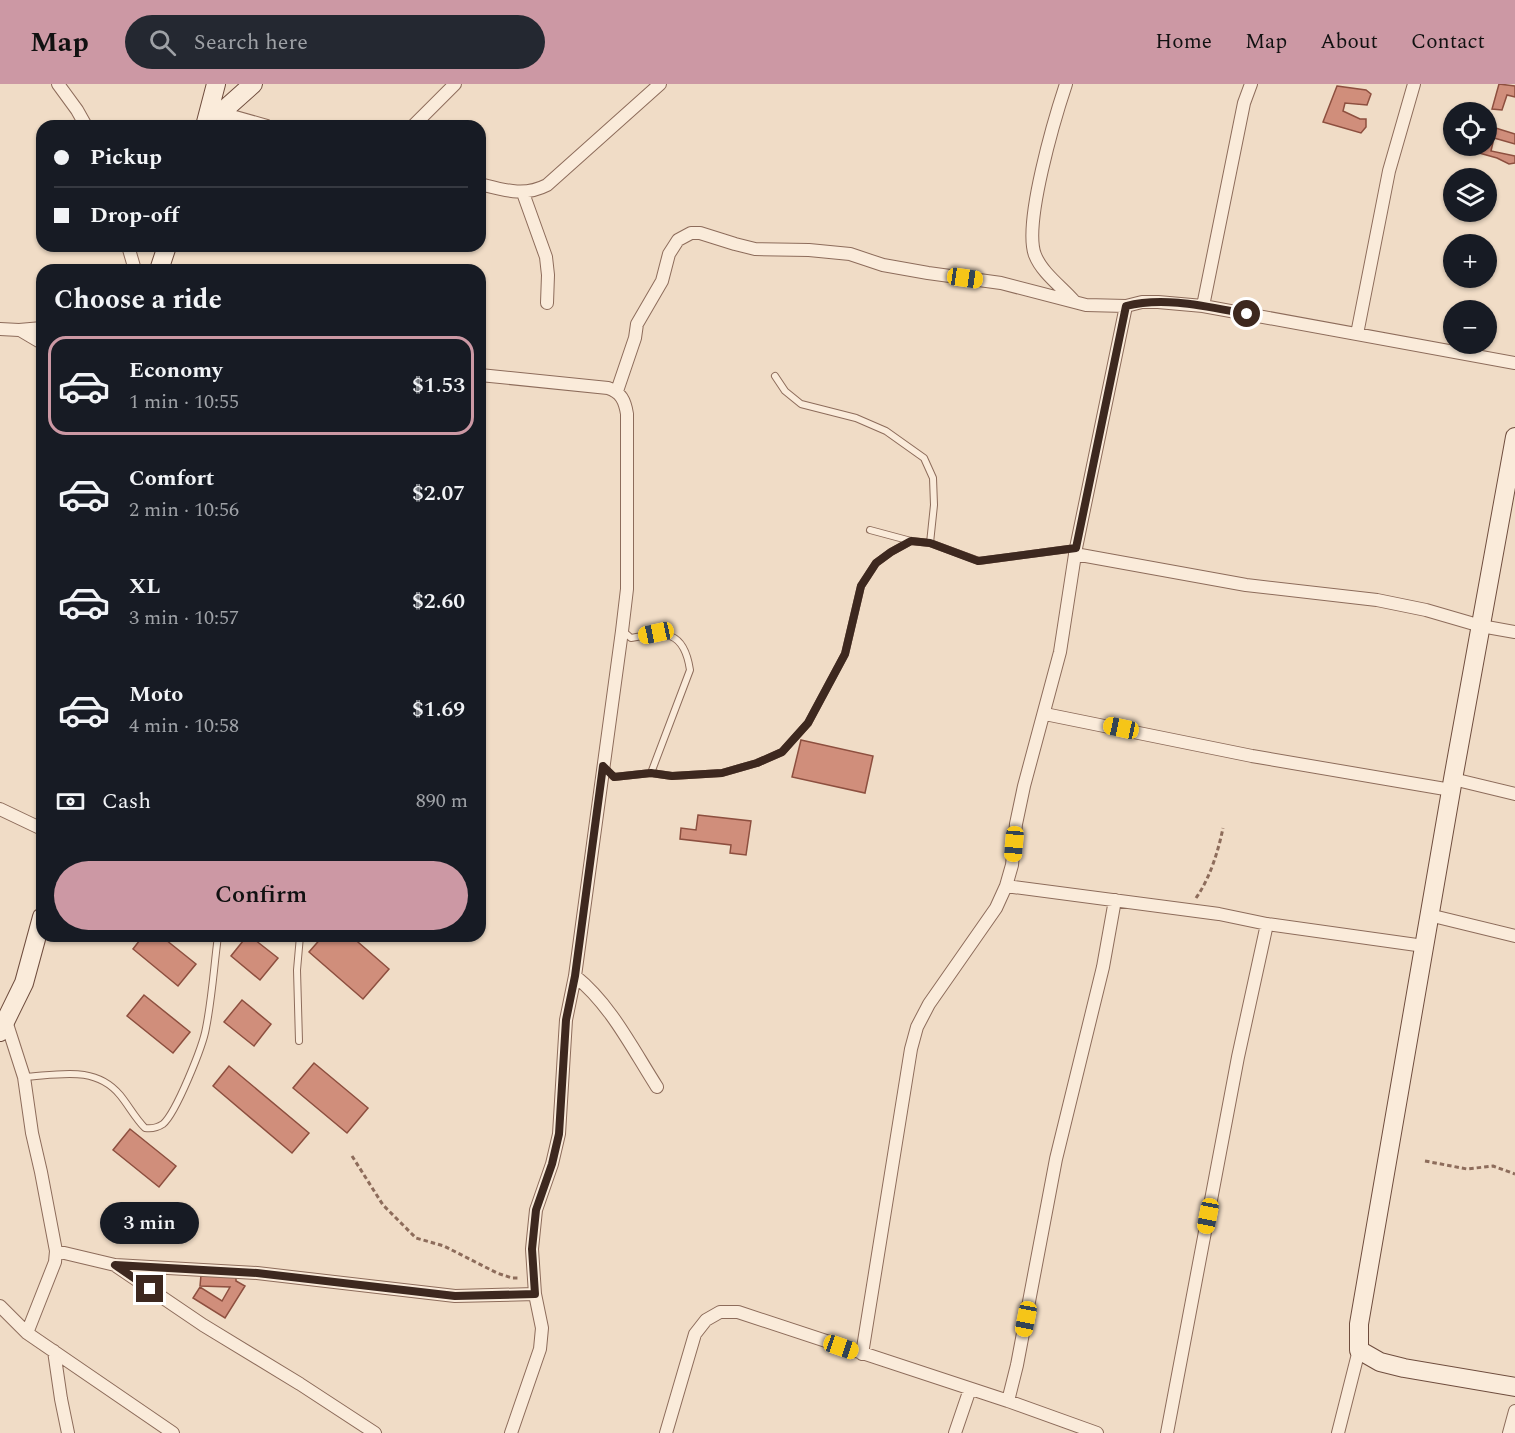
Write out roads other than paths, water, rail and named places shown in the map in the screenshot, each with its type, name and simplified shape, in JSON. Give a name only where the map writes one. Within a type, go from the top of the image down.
[{"type":"street","points":[[58,84],[83,120]]},
{"type":"street","points":[[207,120],[216,84]]},
{"type":"street","points":[[213,120],[253,84]]},
{"type":"street","points":[[419,120],[455,84]]},
{"type":"street","points":[[486,186],[523,193],[535,191],[547,185],[660,84]]},
{"type":"street","points":[[1066,84],[1034,211],[1033,231],[1035,255],[1048,274],[1075,302]]},
{"type":"street","points":[[1203,306],[1244,103],[1251,84]]},
{"type":"street","points":[[1357,334],[1389,171],[1414,84]]},
{"type":"street","points":[[221,113],[246,120]]},
{"type":"street","points":[[523,193],[546,257],[547,303]]},
{"type":"street","points":[[617,391],[636,338],[640,316],[662,281],[669,254],[678,240],[691,233],[700,233],[755,249],[809,250],[850,254],[883,264],[928,273],[1001,283],[1086,305],[1126,306],[1142,302],[1158,302],[1203,306],[1428,349],[1515,363]]},
{"type":"street","points":[[862,1354],[911,1049],[917,1027],[929,1004],[996,908],[1006,886],[1012,865],[1016,824],[1024,786],[1060,652],[1076,551],[1126,306]]},
{"type":"street","points":[[0,329],[36,329]]},
{"type":"street","points":[[19,330],[36,340]]},
{"type":"street","points":[[486,376],[617,391],[626,406],[628,440],[627,588],[622,631],[575,976],[566,1020],[559,1134],[552,1164],[536,1210],[532,1249],[535,1294],[542,1328],[540,1349],[511,1433]]},
{"type":"street","points":[[1338,1433],[1359,1350],[1359,1324],[1452,785],[1515,438]]},
{"type":"street","points":[[1076,551],[1246,585],[1377,600],[1426,610],[1481,626],[1515,632]]},
{"type":"street","points":[[1045,714],[1252,756],[1515,794]]},
{"type":"street","points":[[0,809],[36,826]]},
{"type":"street","points":[[1006,886],[1219,914],[1267,924],[1424,946]]},
{"type":"street","points":[[1008,1401],[1017,1365],[1056,1159],[1103,967],[1114,900]]},
{"type":"street","points":[[1430,915],[1515,936]]},
{"type":"street","points":[[1167,1433],[1238,1057],[1267,924]]},
{"type":"street","points":[[23,1329],[56,1262],[56,1251],[32,1133],[24,1077],[3,1026],[24,982],[36,939]]},
{"type":"street","points":[[575,976],[589,987],[605,1006],[657,1087]]},
{"type":"street","points":[[56,1251],[115,1265],[257,1273],[455,1296],[535,1294]]},
{"type":"street","points":[[115,1265],[203,1325],[375,1433]]},
{"type":"street","points":[[0,1306],[23,1329],[173,1433]]},
{"type":"street","points":[[666,1433],[695,1334],[706,1320],[720,1312],[738,1312],[1008,1401],[1097,1433]]},
{"type":"street","points":[[0,1319],[23,1329]]},
{"type":"street","points":[[1359,1350],[1380,1362],[1404,1368],[1515,1387]]},
{"type":"street","points":[[54,1351],[68,1433]]},
{"type":"street","points":[[955,1433],[970,1389]]},
{"type":"street","points":[[1509,1433],[1515,1411]]},
{"type":"lane","points":[[775,375],[785,391],[801,405],[856,418],[886,431],[924,458],[933,478],[934,505],[930,543]]},
{"type":"lane","points":[[870,530],[911,541],[930,543],[978,561],[1076,551]]},
{"type":"lane","points":[[603,766],[614,777],[651,773],[672,776],[722,773],[757,763],[782,752],[808,723],[845,654],[861,586],[876,563],[911,541]]},
{"type":"lane","points":[[622,631],[632,638],[656,633],[669,636],[681,643],[687,654],[690,669],[651,773]]},
{"type":"lane","points":[[24,1077],[82,1073],[98,1077],[111,1086],[145,1128],[153,1129],[164,1123],[177,1103],[201,1050],[217,942]]},
{"type":"lane","points":[[299,942],[297,970],[299,1041]]}]
